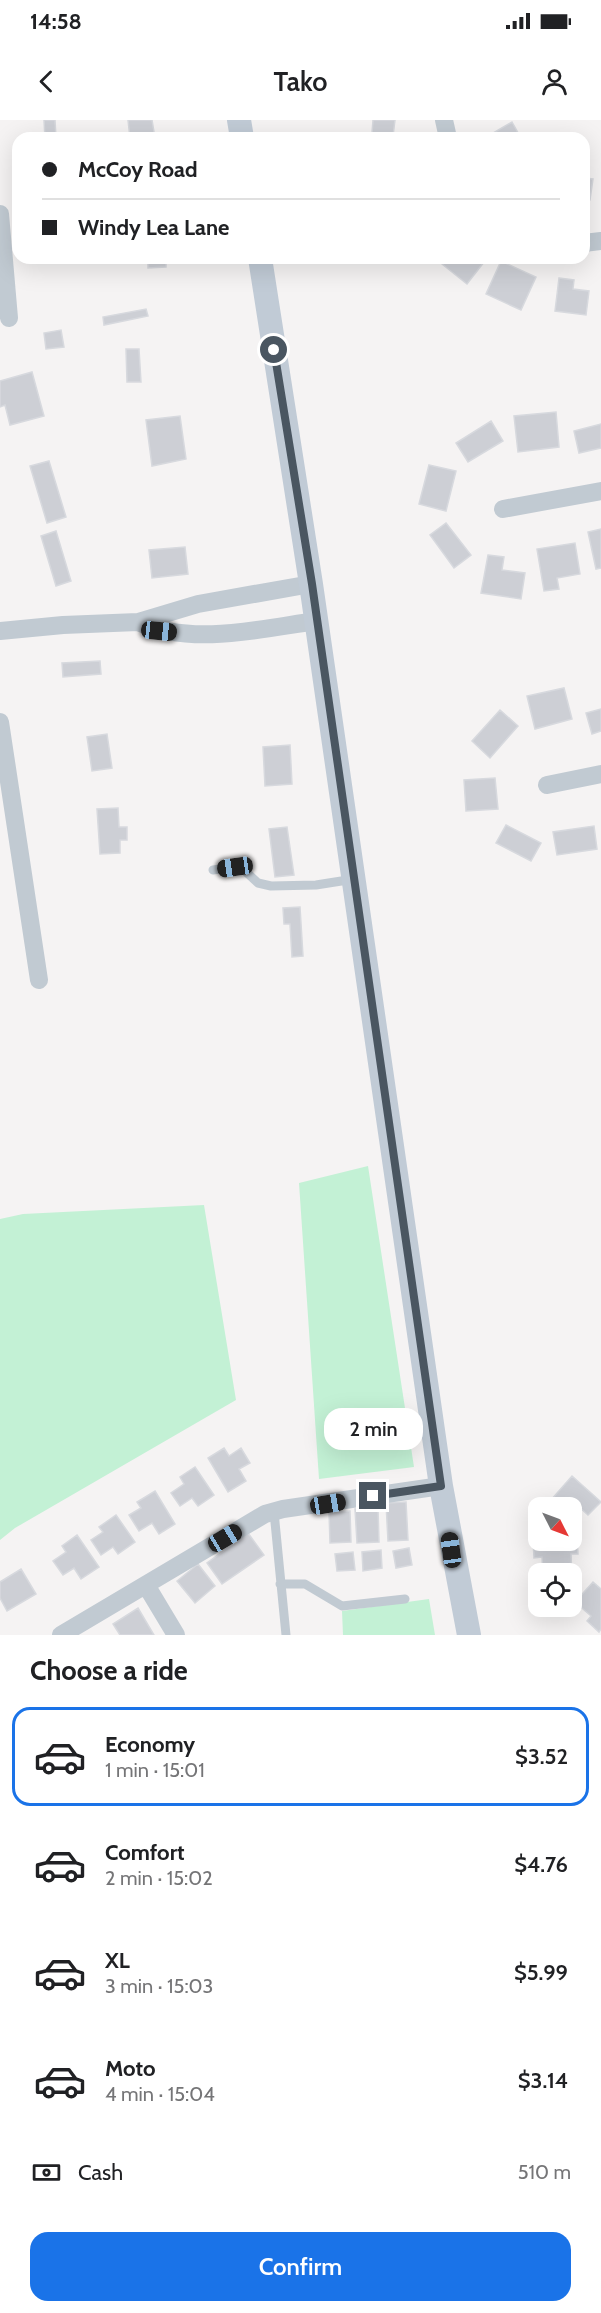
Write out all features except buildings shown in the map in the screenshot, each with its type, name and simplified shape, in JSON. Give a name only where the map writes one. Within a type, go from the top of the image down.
[{"type":"main road","points":[[261,264],[312,584],[441,1486],[469,1635]]},
{"type":"street","points":[[0,214],[9,318]]},
{"type":"street","points":[[503,509],[601,491]]},
{"type":"street","points":[[0,631],[63,625],[138,622],[198,604],[312,584]]},
{"type":"street","points":[[138,622],[159,631],[206,633],[250,631],[316,621]]},
{"type":"street","points":[[0,722],[39,980]]},
{"type":"street","points":[[547,785],[601,774]]},
{"type":"street","points":[[70,1633],[265,1514],[441,1486]]},
{"type":"street","points":[[146,1585],[176,1635]]},
{"type":"lane","points":[[213,870],[235,867],[245,871],[258,883],[272,886],[316,885],[354,879]]},
{"type":"lane","points":[[274,1512],[286,1635]]},
{"type":"lane","points":[[280,1584],[305,1584],[342,1606],[405,1599]]},
{"type":"green space","points":[[368,1166],[414,1467],[319,1479],[299,1183]]},
{"type":"green space","points":[[204,1205],[236,1400],[15,1528],[0,1540],[0,1219],[23,1214]]},
{"type":"green space","points":[[429,1599],[435,1635],[343,1635],[342,1611]]},
{"type":"route","points":[[274,350],[312,584],[441,1486],[373,1496]]}]
